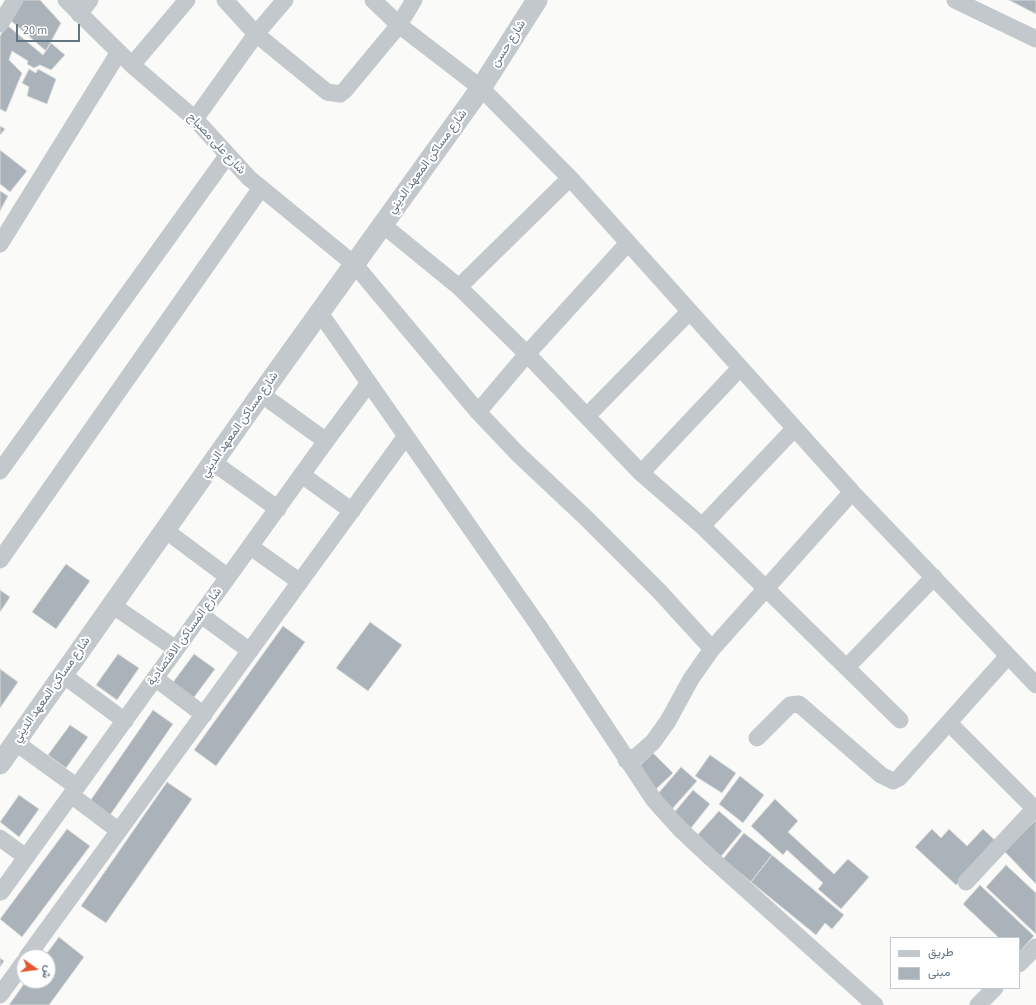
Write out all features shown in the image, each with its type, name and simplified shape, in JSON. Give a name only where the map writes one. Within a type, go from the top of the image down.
[{"type":"street","points":[[0,24],[15,0]]},
{"type":"street","name":"شارع على مصباح","points":[[66,0],[132,65],[196,119],[227,156],[261,188],[355,265],[478,412],[518,454],[584,516],[659,591],[712,649]]},
{"type":"street","points":[[79,14],[90,0]]},
{"type":"street","points":[[132,65],[187,0]]},
{"type":"street","points":[[225,0],[256,34],[327,92],[340,94],[345,90],[399,25],[414,0]]},
{"type":"street","points":[[196,119],[256,34],[286,0]]},
{"type":"street","points":[[373,0],[399,25],[481,88],[570,178],[794,429],[1036,685]]},
{"type":"street","name":"شارع حسن","points":[[481,88],[537,0]]},
{"type":"street","points":[[955,0],[1036,39]]},
{"type":"street","points":[[0,244],[119,52]]},
{"type":"street","name":"شارع مساكن المعهد الديني","points":[[0,764],[214,463],[261,394],[481,88]]},
{"type":"street","points":[[0,471],[227,156]]},
{"type":"street","points":[[459,287],[570,178]]},
{"type":"street","points":[[0,560],[261,188]]},
{"type":"street","points":[[383,225],[459,287],[588,416],[641,473],[702,526],[900,720]]},
{"type":"street","points":[[478,412],[527,354],[628,244]]},
{"type":"street","points":[[588,416],[689,312]]},
{"type":"street","points":[[320,313],[538,625],[626,760],[654,800],[680,829],[875,1005]]},
{"type":"street","points":[[641,473],[740,368]]},
{"type":"street","name":"شارع المساكن الاقتصادية","points":[[1,892],[369,383]]},
{"type":"street","points":[[261,394],[326,441]]},
{"type":"street","points":[[702,526],[794,429]]},
{"type":"street","points":[[33,949],[406,436]]},
{"type":"street","points":[[214,463],[278,509]]},
{"type":"street","points":[[302,475],[352,511]]},
{"type":"street","points":[[626,760],[637,756],[653,742],[668,721],[692,679],[712,649],[852,492]]},
{"type":"street","points":[[165,530],[228,577]]},
{"type":"street","points":[[251,547],[300,582]]},
{"type":"street","points":[[846,667],[934,577]]},
{"type":"street","points":[[112,605],[176,650]]},
{"type":"street","points":[[201,615],[250,651]]},
{"type":"street","points":[[757,738],[790,704],[799,704],[881,775],[892,780],[899,778],[1008,656]]},
{"type":"street","points":[[63,675],[124,721]]},
{"type":"street","points":[[156,678],[204,715]]},
{"type":"street","points":[[948,723],[1035,809],[966,882]]},
{"type":"street","points":[[15,742],[119,831]]},
{"type":"street","points":[[0,838],[26,857]]},
{"type":"street","points":[[1020,963],[1036,946]]},
{"type":"street","points":[[0,995],[16,973]]},
{"type":"street","points":[[978,1005],[994,989]]},
{"type":"building","points":[[19,0],[40,0],[61,23],[46,51],[9,19]]},
{"type":"building","points":[[1009,0],[1036,0],[1036,14]]},
{"type":"building","points":[[7,25],[43,55],[51,43],[65,55],[51,70],[40,65],[34,68],[27,64],[28,61],[12,51],[9,60],[22,73],[6,112],[0,109],[0,36]]},
{"type":"building","points":[[29,69],[36,73],[38,69],[56,79],[47,104],[27,96],[29,87],[22,83]]},
{"type":"building","points":[[0,126],[5,129],[0,135]]},
{"type":"building","points":[[0,150],[27,171],[10,192],[0,184]]},
{"type":"building","points":[[0,191],[8,196],[0,211]]},
{"type":"building","points":[[66,564],[90,581],[56,629],[32,612]]},
{"type":"building","points":[[0,590],[10,597],[0,612]]},
{"type":"building","points":[[370,622],[402,645],[368,691],[336,668]]},
{"type":"building","points":[[283,626],[305,642],[216,766],[194,750]]},
{"type":"building","points":[[118,654],[139,668],[117,700],[96,685]]},
{"type":"building","points":[[194,654],[215,669],[192,700],[171,685]]},
{"type":"building","points":[[0,669],[18,682],[0,708]]},
{"type":"building","points":[[153,710],[173,724],[108,818],[88,804]]},
{"type":"building","points":[[70,725],[88,737],[66,768],[48,755]]},
{"type":"building","points":[[653,753],[673,773],[654,791],[634,771]]},
{"type":"building","points":[[710,755],[736,773],[722,793],[695,776]]},
{"type":"building","points":[[681,767],[697,781],[672,809],[656,796]]},
{"type":"building","points":[[740,776],[764,795],[743,823],[719,804]]},
{"type":"building","points":[[167,782],[192,799],[106,923],[81,906]]},
{"type":"building","points":[[693,790],[710,804],[691,828],[673,814]]},
{"type":"building","points":[[19,795],[39,809],[19,837],[0,822]]},
{"type":"building","points":[[775,799],[798,821],[788,832],[834,874],[848,859],[869,877],[841,909],[818,889],[823,883],[787,850],[783,855],[751,826]]},
{"type":"building","points":[[719,811],[742,831],[718,860],[694,839]]},
{"type":"building","points":[[1036,820],[1036,884],[1004,851]]},
{"type":"building","points":[[67,829],[90,846],[22,937],[0,919]]},
{"type":"building","points":[[932,829],[941,838],[949,829],[967,846],[983,829],[1001,846],[976,864],[956,885],[915,847]]},
{"type":"building","points":[[744,833],[772,855],[751,882],[723,859]]},
{"type":"building","points":[[772,855],[844,915],[832,929],[825,923],[816,935],[751,882]]},
{"type":"building","points":[[1006,865],[1036,893],[1036,934],[986,887]]},
{"type":"building","points":[[980,885],[1034,936],[1020,951],[1020,937],[998,937],[963,904]]},
{"type":"building","points":[[59,937],[84,957],[49,1005],[9,1005],[20,989],[56,989],[56,949],[50,949]]},
{"type":"building","points":[[0,958],[4,961],[0,967]]}]
